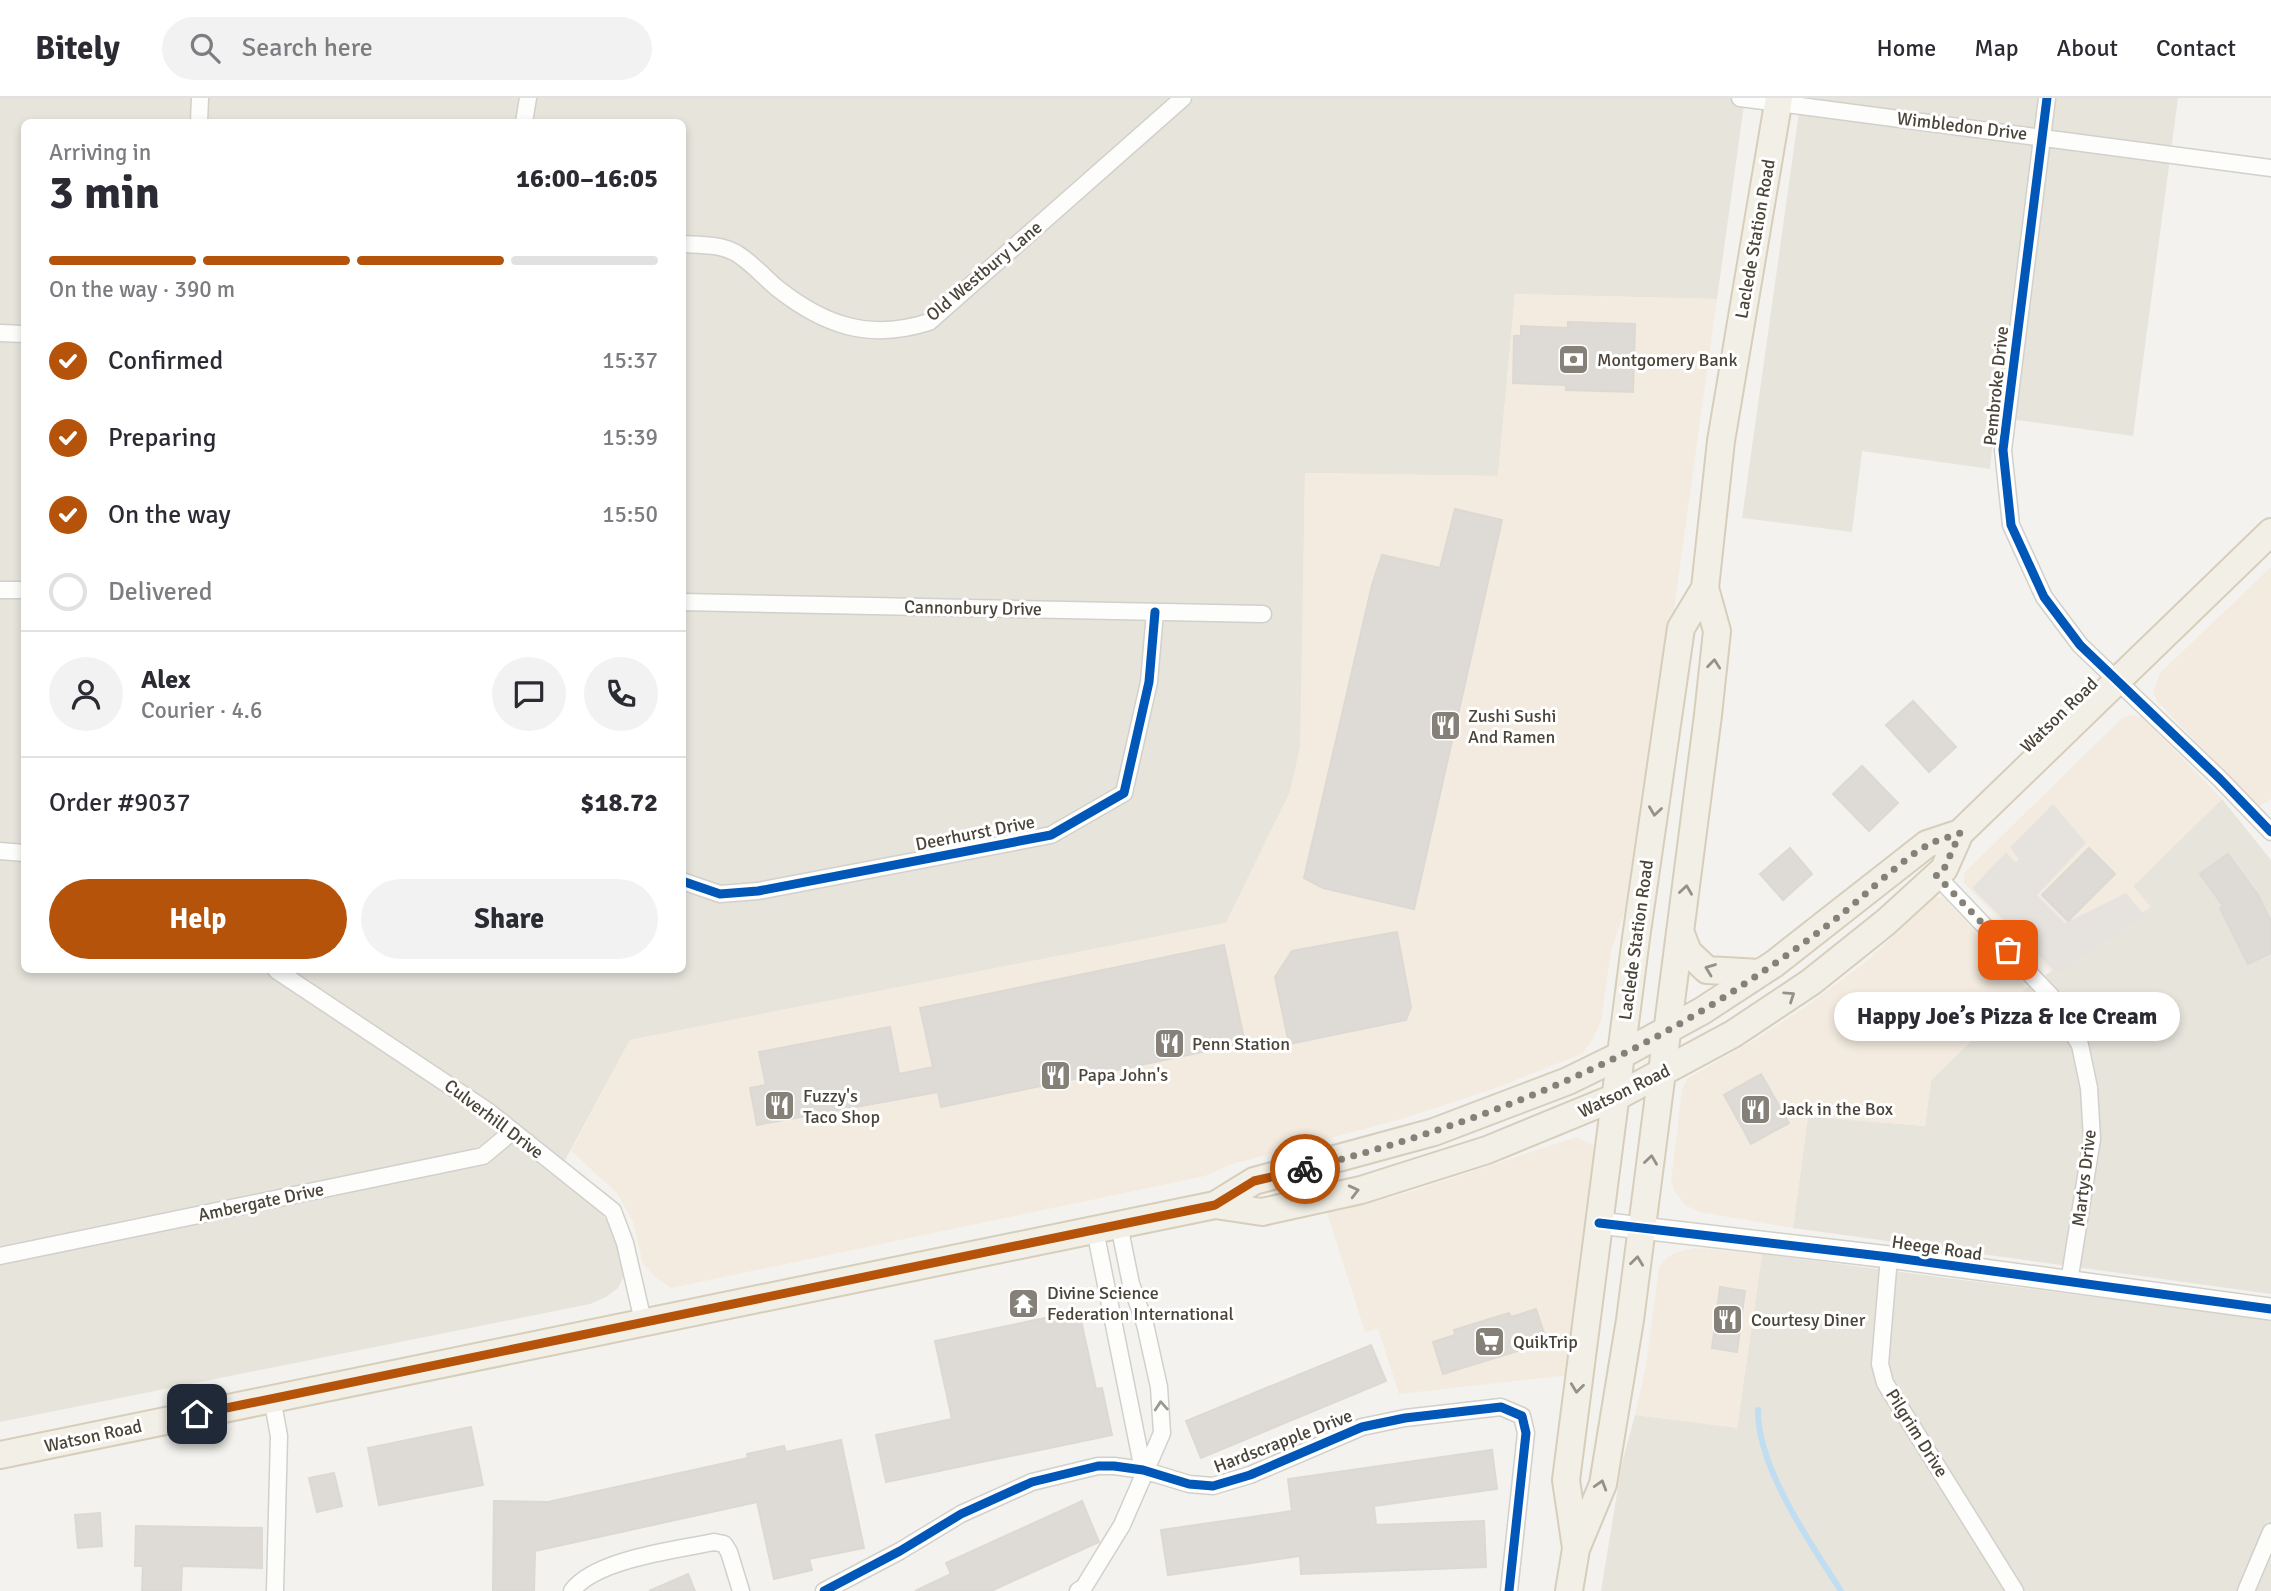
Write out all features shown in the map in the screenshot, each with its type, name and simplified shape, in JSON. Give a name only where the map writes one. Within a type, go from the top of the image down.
[{"type":"main road","name":"Laclede Station Road","points":[[1569,1591],[1576,1549],[1603,1484],[1642,1228],[1717,631],[1705,588],[1721,441],[1779,100]]},
{"type":"main road","name":"Watson Road","points":[[0,1455],[1215,1205],[1262,1212],[1361,1190],[1487,1150],[1615,1097],[1662,1073],[1733,1034],[1811,982],[1886,922],[1944,869],[1960,833],[2271,532]]},
{"type":"main road","name":"Laclede Station Road","points":[[1576,1549],[1566,1480],[1615,1097],[1681,628],[1705,588]]},
{"type":"main road","name":"Watson Road","points":[[1215,1205],[1254,1181],[1434,1132],[1538,1093],[1621,1055],[1667,1031],[1760,973],[1830,923],[1927,844],[1960,833]]},
{"type":"main road","points":[[1680,931],[1688,952],[1707,970],[1726,974],[1760,973]]},
{"type":"street","points":[[200,98],[200,119]]},
{"type":"street","points":[[524,119],[528,98]]},
{"type":"street","name":"Old Westbury Lane","points":[[686,244],[713,246],[735,253],[780,291],[835,323],[865,332],[900,331],[929,321],[1183,98]]},
{"type":"street","points":[[1740,98],[1779,100]]},
{"type":"street","name":"Pembroke Drive","points":[[2047,98],[2003,450],[2011,525],[2045,597],[2080,645],[2271,832]]},
{"type":"street","name":"Wimbledon Drive","points":[[1779,100],[2271,168]]},
{"type":"street","points":[[0,333],[21,334]]},
{"type":"street","points":[[0,590],[21,590]]},
{"type":"street","name":"Cannonbury Drive","points":[[686,602],[1264,614]]},
{"type":"street","name":"Deerhurst Drive","points":[[686,882],[720,894],[758,891],[1051,835],[1124,793],[1149,682],[1155,612]]},
{"type":"street","points":[[0,851],[21,853]]},
{"type":"street","name":"Martys Drive","points":[[1936,875],[2051,996],[2068,1020],[2080,1045],[2089,1088],[2092,1139],[2070,1282]]},
{"type":"street","name":"Culverhill Drive","points":[[280,973],[513,1131],[612,1211],[625,1243],[643,1321]]},
{"type":"street","name":"Ambergate Drive","points":[[0,1256],[483,1156],[513,1131]]},
{"type":"street","name":"Heege Road","points":[[1599,1223],[1889,1257],[2271,1308]]},
{"type":"street","points":[[1107,1227],[1143,1469]]},
{"type":"street","points":[[1083,1590],[1122,1525],[1143,1469],[1157,1449],[1161,1433],[1159,1387],[1145,1324],[1107,1227]]},
{"type":"street","name":"Pilgrim Drive","points":[[1889,1257],[1880,1364],[1885,1383],[2015,1591]]},
{"type":"street","points":[[272,1398],[279,1436],[275,1591]]},
{"type":"street","name":"Hardscrapple Drive","points":[[824,1591],[900,1551],[961,1514],[1032,1482],[1098,1466],[1143,1469],[1189,1484],[1213,1486],[1250,1475],[1362,1427],[1405,1418],[1501,1407],[1522,1416],[1526,1433],[1509,1591]]},
{"type":"street","points":[[2246,1591],[2271,1532]]},
{"type":"street","points":[[572,1591],[579,1582],[624,1563],[714,1542],[724,1544],[729,1552],[741,1591]]},
{"type":"shaded area","points":[[0,98],[1745,98],[1717,299],[1515,294],[1498,476],[1305,473],[1301,746],[1290,792],[1226,923],[630,1040],[557,1175],[591,1200],[608,1222],[622,1253],[624,1276],[618,1288],[590,1304],[0,1422]]},
{"type":"shaded area","points":[[1801,98],[2178,98],[2133,436],[1995,417],[1990,469],[1862,451],[1852,532],[1742,518]]},
{"type":"shaded area","points":[[1515,294],[1717,299],[1640,855],[1633,888],[1611,951],[1601,1021],[1582,1054],[1493,1089],[1398,1120],[1229,1165],[1205,1176],[671,1288],[655,1277],[643,1264],[633,1222],[617,1193],[571,1151],[630,1040],[1226,923],[1290,792],[1300,746],[1305,473],[1498,476]]},
{"type":"shaded area","points":[[2271,567],[2271,799],[2259,807],[2158,702],[2153,693],[2160,673]]},
{"type":"shaded area","points":[[2132,715],[2143,718],[2222,799],[2133,886],[2151,907],[2050,972],[1964,883],[1964,873],[2122,718]]},
{"type":"shaded area","points":[[2222,799],[2271,860],[2271,1294],[1793,1228],[1808,1116],[1925,1126],[1931,1080],[2026,988],[2150,907],[2133,886]]},
{"type":"shaded area","points":[[2053,804],[2086,843],[2037,895],[2065,923],[2126,893],[2145,916],[2057,974],[1972,888],[2006,852],[2015,862],[2019,860],[2010,847]]},
{"type":"shaded area","points":[[1935,897],[1943,897],[1950,904],[2026,988],[1931,1080],[1925,1126],[1808,1117],[1793,1228],[1699,1212],[1685,1205],[1671,1181],[1682,1089],[1688,1078],[1756,1039],[1811,1003],[1868,960]]},
{"type":"shaded area","points":[[1577,1137],[1595,1146],[1598,1157],[1569,1375],[1399,1394],[1378,1329],[1365,1332],[1327,1213],[1403,1194]]},
{"type":"shaded area","points":[[1695,1248],[1762,1254],[1737,1428],[1635,1415],[1646,1365],[1659,1268],[1666,1258]]},
{"type":"shaded area","points":[[1762,1254],[2271,1320],[2271,1591],[1601,1591],[1622,1463],[1635,1415],[1737,1427]]},
{"type":"building","name":"Montgomery Bank","points":[[1568,322],[1635,324],[1633,392],[1566,390],[1566,385],[1513,383],[1514,336],[1521,336],[1521,326],[1568,328]]},
{"type":"building","points":[[1455,509],[1502,520],[1414,909],[1323,888],[1304,878],[1372,585],[1382,555],[1440,568]]},
{"type":"building","points":[[1913,701],[1956,747],[1929,772],[1886,725]]},
{"type":"building","points":[[1862,766],[1898,803],[1869,831],[1833,794]]},
{"type":"building","points":[[1790,848],[1812,874],[1783,900],[1760,874]]},
{"type":"building","points":[[2089,848],[2115,874],[2068,921],[2042,895]]},
{"type":"building","points":[[2228,854],[2258,895],[2271,921],[2271,953],[2248,964],[2220,908],[2223,906],[2200,874]]},
{"type":"building","points":[[1397,932],[1411,1007],[1406,1020],[1289,1044],[1275,977],[1292,951]]},
{"type":"building","points":[[1224,945],[1245,1043],[941,1107],[938,1092],[757,1125],[750,1088],[766,1085],[759,1052],[890,1027],[899,1074],[933,1067],[920,1008]]},
{"type":"building","name":"Jack in the Box","points":[[1761,1074],[1789,1123],[1751,1144],[1724,1095]]},
{"type":"building","name":"Courtesy Diner","points":[[1720,1287],[1745,1291],[1737,1352],[1712,1348]]},
{"type":"building","name":"QuikTrip","points":[[1536,1309],[1547,1342],[1443,1374],[1433,1342],[1455,1335],[1454,1330],[1509,1313],[1511,1317]]},
{"type":"building","points":[[1079,1311],[1096,1389],[1102,1388],[1112,1435],[886,1482],[876,1435],[952,1419],[935,1341]]},
{"type":"building","points":[[1371,1345],[1386,1381],[1201,1458],[1186,1421]]},
{"type":"building","points":[[471,1427],[483,1485],[379,1505],[368,1448]]},
{"type":"building","points":[[841,1440],[864,1548],[809,1559],[812,1570],[774,1579],[757,1502],[535,1551],[534,1591],[493,1591],[494,1501],[548,1502],[748,1458],[747,1454],[784,1446],[786,1452]]},
{"type":"building","points":[[1492,1450],[1497,1489],[1374,1506],[1376,1525],[1484,1521],[1486,1567],[1301,1574],[1300,1556],[1168,1575],[1161,1530],[1292,1511],[1288,1479]]},
{"type":"building","points":[[334,1473],[342,1506],[317,1512],[309,1478]]},
{"type":"building","points":[[1082,1501],[1099,1542],[991,1591],[915,1591],[951,1574],[946,1563]]},
{"type":"building","points":[[100,1513],[102,1546],[78,1548],[75,1515]]},
{"type":"building","points":[[136,1526],[262,1528],[262,1568],[182,1566],[181,1591],[142,1591],[143,1566],[135,1566]]},
{"type":"building","points":[[688,1574],[695,1591],[649,1591]]},
{"type":"waterway","points":[[1758,1410],[1766,1456],[1776,1480],[1801,1528],[1841,1591]]},
{"type":"cycle path","points":[[2047,98],[2003,450],[2011,525],[2044,597],[2080,645],[2220,779],[2271,832]]},
{"type":"cycle path","points":[[686,882],[720,894],[758,891],[1051,835],[1124,793],[1149,682],[1155,612]]},
{"type":"cycle path","points":[[1599,1223],[1889,1257],[2271,1309]]},
{"type":"cycle path","points":[[824,1591],[900,1551],[961,1514],[1032,1482],[1098,1466],[1114,1466],[1143,1470],[1189,1484],[1213,1486],[1250,1475],[1362,1427],[1405,1418],[1501,1407],[1522,1416],[1526,1433],[1509,1591]]},
{"type":"way so far","points":[[1305,1169],[1394,1145],[1469,1120],[1568,1081],[1621,1055],[1702,1011],[1774,964],[1866,895],[1927,844],[1960,833],[1944,869],[1936,875],[2008,950]]},
{"type":"place","name":"Montgomery Bank","points":[[1574,360]]},
{"type":"place","name":"Zushi Sushi And Ramen","points":[[1445,726]]},
{"type":"place","name":"Happy Joe’s Pizza & Ice Cream","points":[[2008,950]]},
{"type":"place","name":"Penn Station","points":[[1169,1044]]},
{"type":"place","name":"Papa John's","points":[[1055,1075]]},
{"type":"place","name":"Fuzzy's Taco Shop","points":[[780,1106]]},
{"type":"place","name":"Jack in the Box","points":[[1756,1109]]},
{"type":"place","name":"Divine Science Federation International","points":[[1024,1303]]},
{"type":"place","name":"Courtesy Diner","points":[[1728,1320]]},
{"type":"place","name":"QuikTrip","points":[[1490,1342]]},
{"type":"route","points":[[197,1414],[1215,1205],[1254,1181],[1305,1169]]}]
